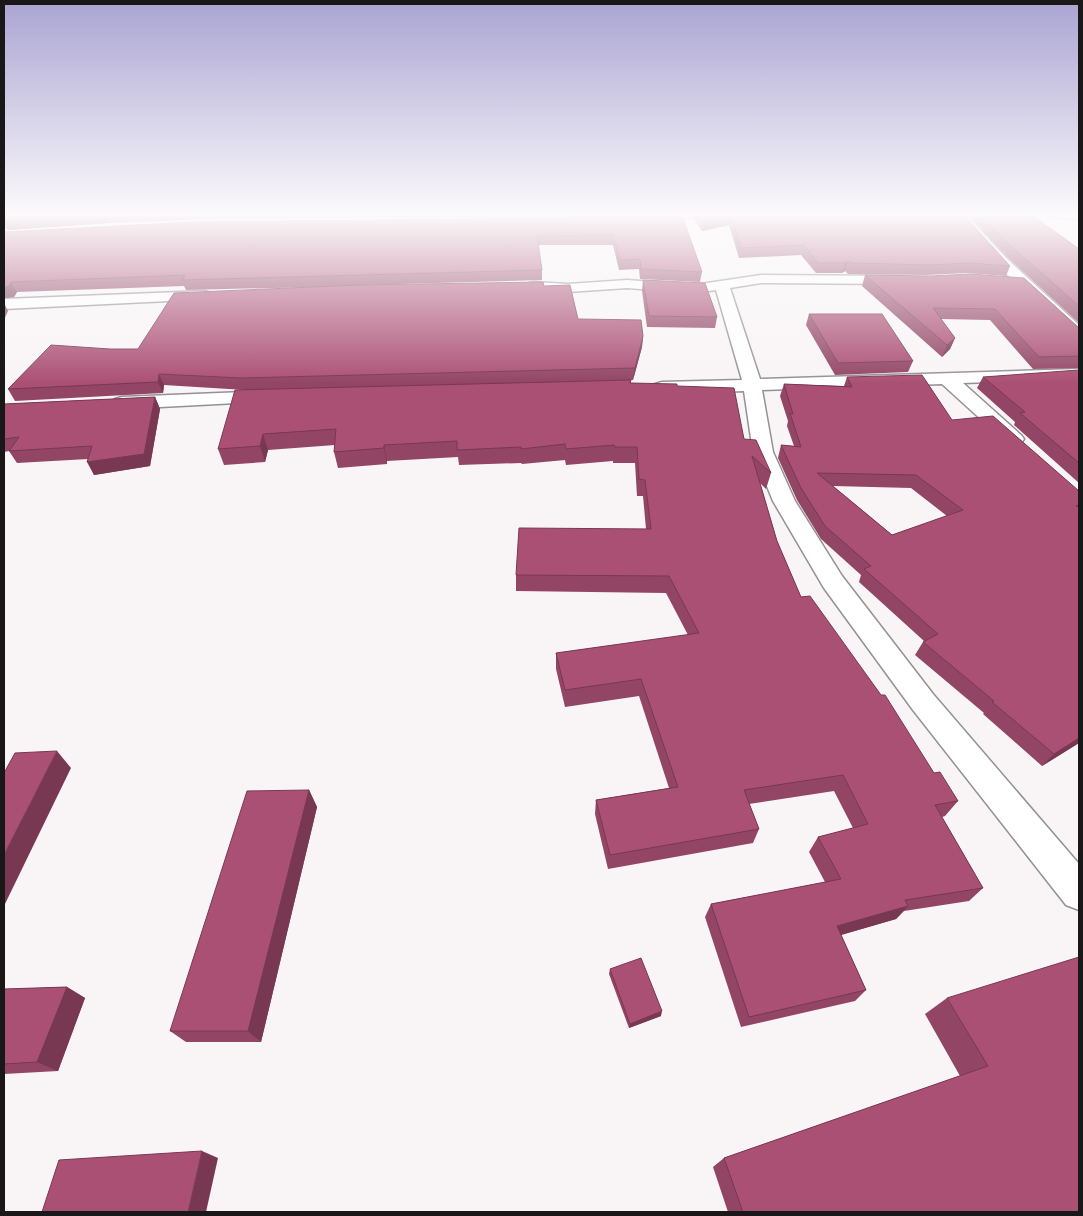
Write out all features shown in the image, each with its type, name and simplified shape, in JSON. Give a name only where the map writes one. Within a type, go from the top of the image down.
[{"type":"street","points":[[1011,270],[1079,334]]},
{"type":"street","points":[[521,287],[568,288],[627,284],[694,289],[761,279],[917,280]]},
{"type":"street","points":[[1006,282],[1026,283]]},
{"type":"street","points":[[722,286],[752,384],[763,452],[784,501],[832,582],[923,702],[1079,892]]},
{"type":"street","points":[[4,304],[222,296]]},
{"type":"street","points":[[641,388],[1079,374]]},
{"type":"street","points":[[946,378],[1029,453]]},
{"type":"street","points":[[107,404],[283,396]]},
{"type":"building","points":[[4,270],[542,270],[182,280],[185,275],[11,282],[9,286],[4,287]]},
{"type":"building","points":[[656,270],[701,270],[702,272]]},
{"type":"building","points":[[1038,270],[1079,270],[1079,306]]},
{"type":"building","points":[[970,274],[1024,278],[1079,328],[1079,356],[1039,357],[995,309],[933,308],[955,338],[947,345],[865,275],[931,276]]},
{"type":"building","points":[[643,280],[705,283],[717,317],[649,316]]},
{"type":"building","points":[[543,282],[544,286],[570,285],[578,319],[641,320],[643,336],[635,368],[241,378],[159,374],[158,382],[8,389],[51,345],[138,349],[174,293],[359,285]]},
{"type":"building","points":[[809,314],[882,314],[913,361],[838,363]]},
{"type":"building","points":[[1079,370],[1079,463],[1020,413],[1025,412],[983,377]]},
{"type":"building","points":[[922,375],[952,420],[993,416],[1079,491],[1079,505],[1076,506],[1079,508],[1079,738],[1054,754],[923,642],[938,634],[864,569],[871,566],[825,526],[801,488],[781,445],[801,447],[790,413],[793,414],[784,384],[852,387],[847,377]],"holes":[[[817,473],[916,475],[963,510],[892,535]]]},
{"type":"building","points":[[631,380],[630,383],[734,388],[744,439],[756,440],[771,473],[752,456],[777,541],[801,597],[810,596],[881,695],[885,695],[934,773],[940,772],[958,801],[935,805],[983,888],[905,900],[908,906],[837,926],[866,990],[749,1017],[711,904],[841,879],[818,837],[868,824],[843,775],[744,790],[759,829],[610,855],[596,800],[678,787],[641,679],[565,690],[556,653],[699,633],[669,576],[516,575],[519,528],[651,529],[645,480],[639,479],[637,447],[615,447],[614,445],[566,449],[565,444],[521,449],[521,447],[457,450],[457,441],[384,445],[384,448],[334,452],[336,429],[263,434],[260,446],[218,449],[235,390]]},
{"type":"building","points":[[155,397],[144,454],[87,462],[92,446],[9,451],[19,437],[4,439],[4,404]]},
{"type":"building","points":[[57,751],[4,855],[4,773],[15,753]]},
{"type":"building","points":[[309,790],[248,1031],[170,1031],[247,791]]},
{"type":"building","points":[[1079,957],[1079,1212],[743,1212],[724,1158],[988,1066],[947,998]]},
{"type":"building","points":[[641,958],[662,1011],[630,1024],[610,969]]},
{"type":"building","points":[[67,987],[37,1062],[4,1064],[4,989]]},
{"type":"building","points":[[202,1151],[188,1212],[42,1212],[59,1160]]}]
